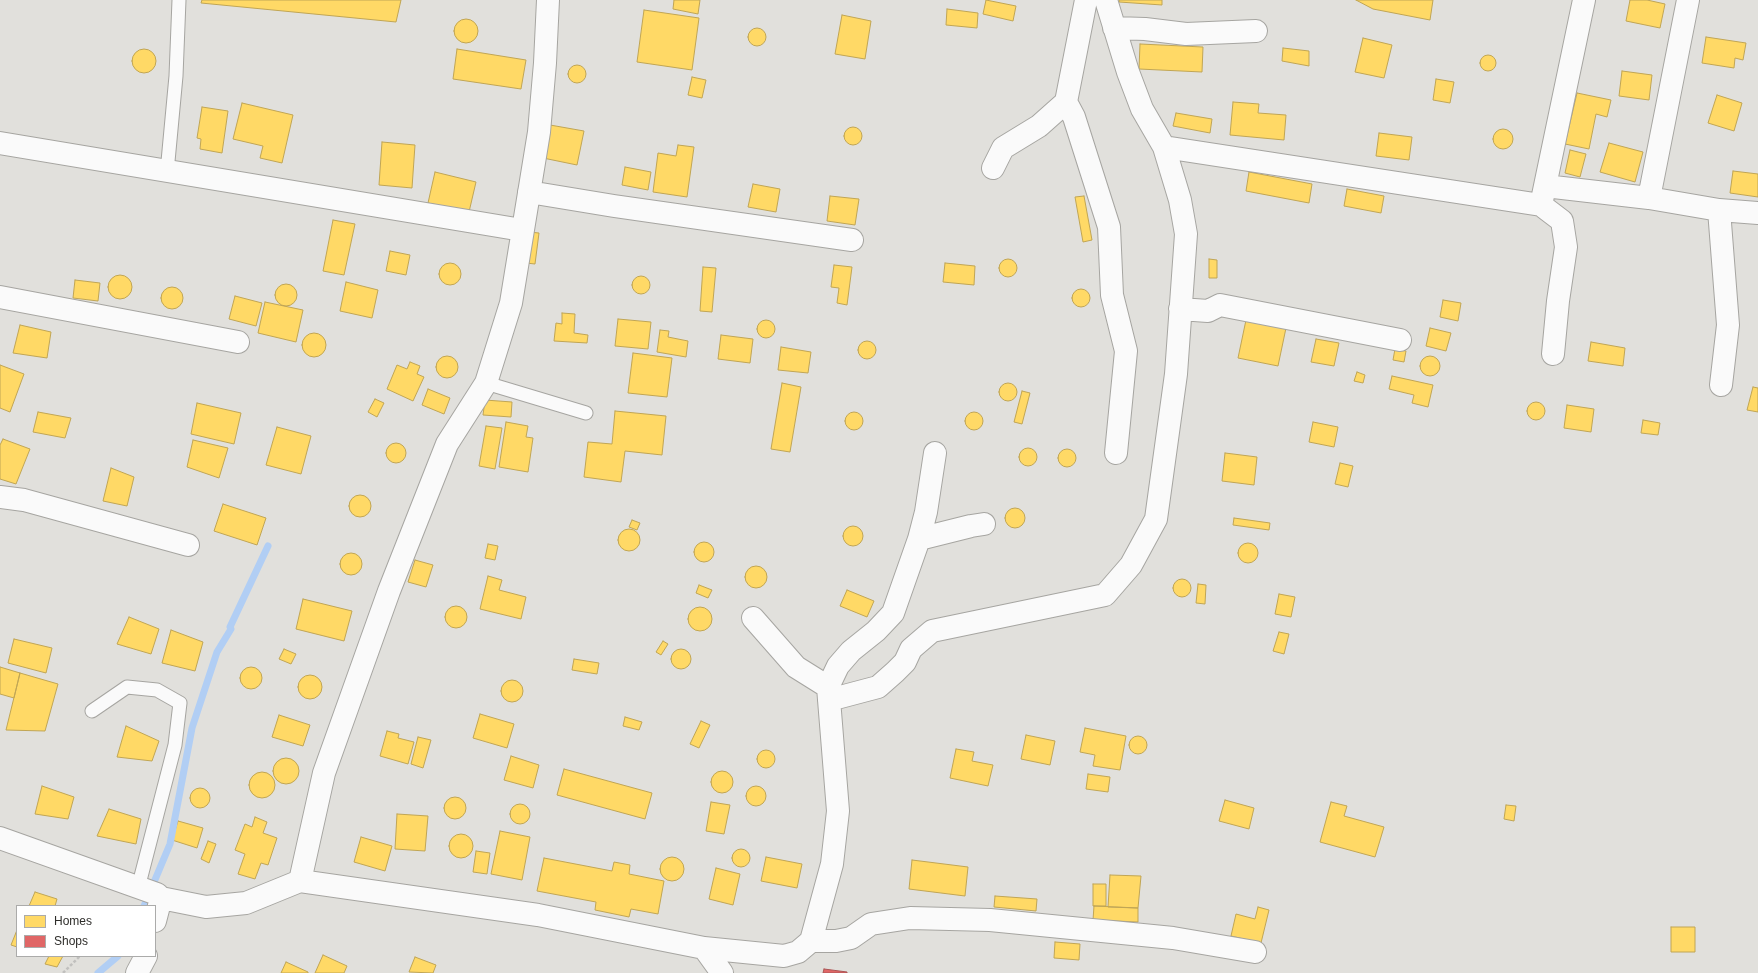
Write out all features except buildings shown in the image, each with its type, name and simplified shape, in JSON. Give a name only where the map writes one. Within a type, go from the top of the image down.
[{"type":"street","points":[[300,881],[324,773],[389,591],[447,444],[486,382],[511,303],[539,124],[545,63],[548,0]]},
{"type":"street","points":[[993,168],[1003,148],[1039,126],[1066,102],[1086,0]]},
{"type":"street","points":[[753,618],[796,667],[828,694],[878,687],[905,662],[911,649],[932,631],[1105,594],[1132,564],[1156,519],[1176,374],[1186,234],[1180,200],[1164,148],[1142,109],[1128,72],[1106,0]]},
{"type":"street","points":[[1553,354],[1558,301],[1566,247],[1562,221],[1543,195],[1584,0]]},
{"type":"street","points":[[1649,198],[1688,0]]},
{"type":"street","points":[[1114,28],[1145,29],[1186,34],[1256,31]]},
{"type":"street","points":[[1066,102],[1074,117],[1109,227],[1112,295],[1126,351],[1116,453]]},
{"type":"street","points":[[0,143],[522,230]]},
{"type":"street","points":[[1164,148],[1543,195],[1649,198],[1719,210],[1758,213]]},
{"type":"street","points":[[529,192],[614,206],[852,240]]},
{"type":"street","points":[[1719,210],[1728,325],[1721,386]]},
{"type":"street","points":[[0,297],[238,342]]},
{"type":"street","points":[[1180,309],[1208,311],[1220,305],[1400,340]]},
{"type":"street","points":[[0,838],[157,894],[161,898],[206,907],[246,903],[300,881],[538,915],[704,948],[784,956],[798,952],[811,941],[832,864],[838,811],[828,694],[838,666],[851,651],[876,631],[893,613],[919,538],[926,512],[935,452]]},
{"type":"street","points":[[0,498],[24,500],[188,545]]},
{"type":"street","points":[[919,538],[984,524]]},
{"type":"street","points":[[156,917],[161,898]]},
{"type":"street","points":[[811,941],[836,941],[852,938],[871,924],[910,918],[990,920],[1173,938],[1255,952]]},
{"type":"street","points":[[704,948],[722,973]]},
{"type":"street","points":[[137,973],[145,957]]},
{"type":"lane","points":[[168,172],[176,76],[179,0]]},
{"type":"lane","points":[[486,382],[586,413]]},
{"type":"lane","points":[[92,711],[127,687],[157,690],[180,704],[175,745],[138,888]]},
{"type":"path","points":[[63,973],[79,957]]},
{"type":"waterway","points":[[144,905],[170,844],[192,728],[217,652],[231,629],[230,627],[268,546]]},
{"type":"waterway","points":[[98,973],[117,957]]}]
